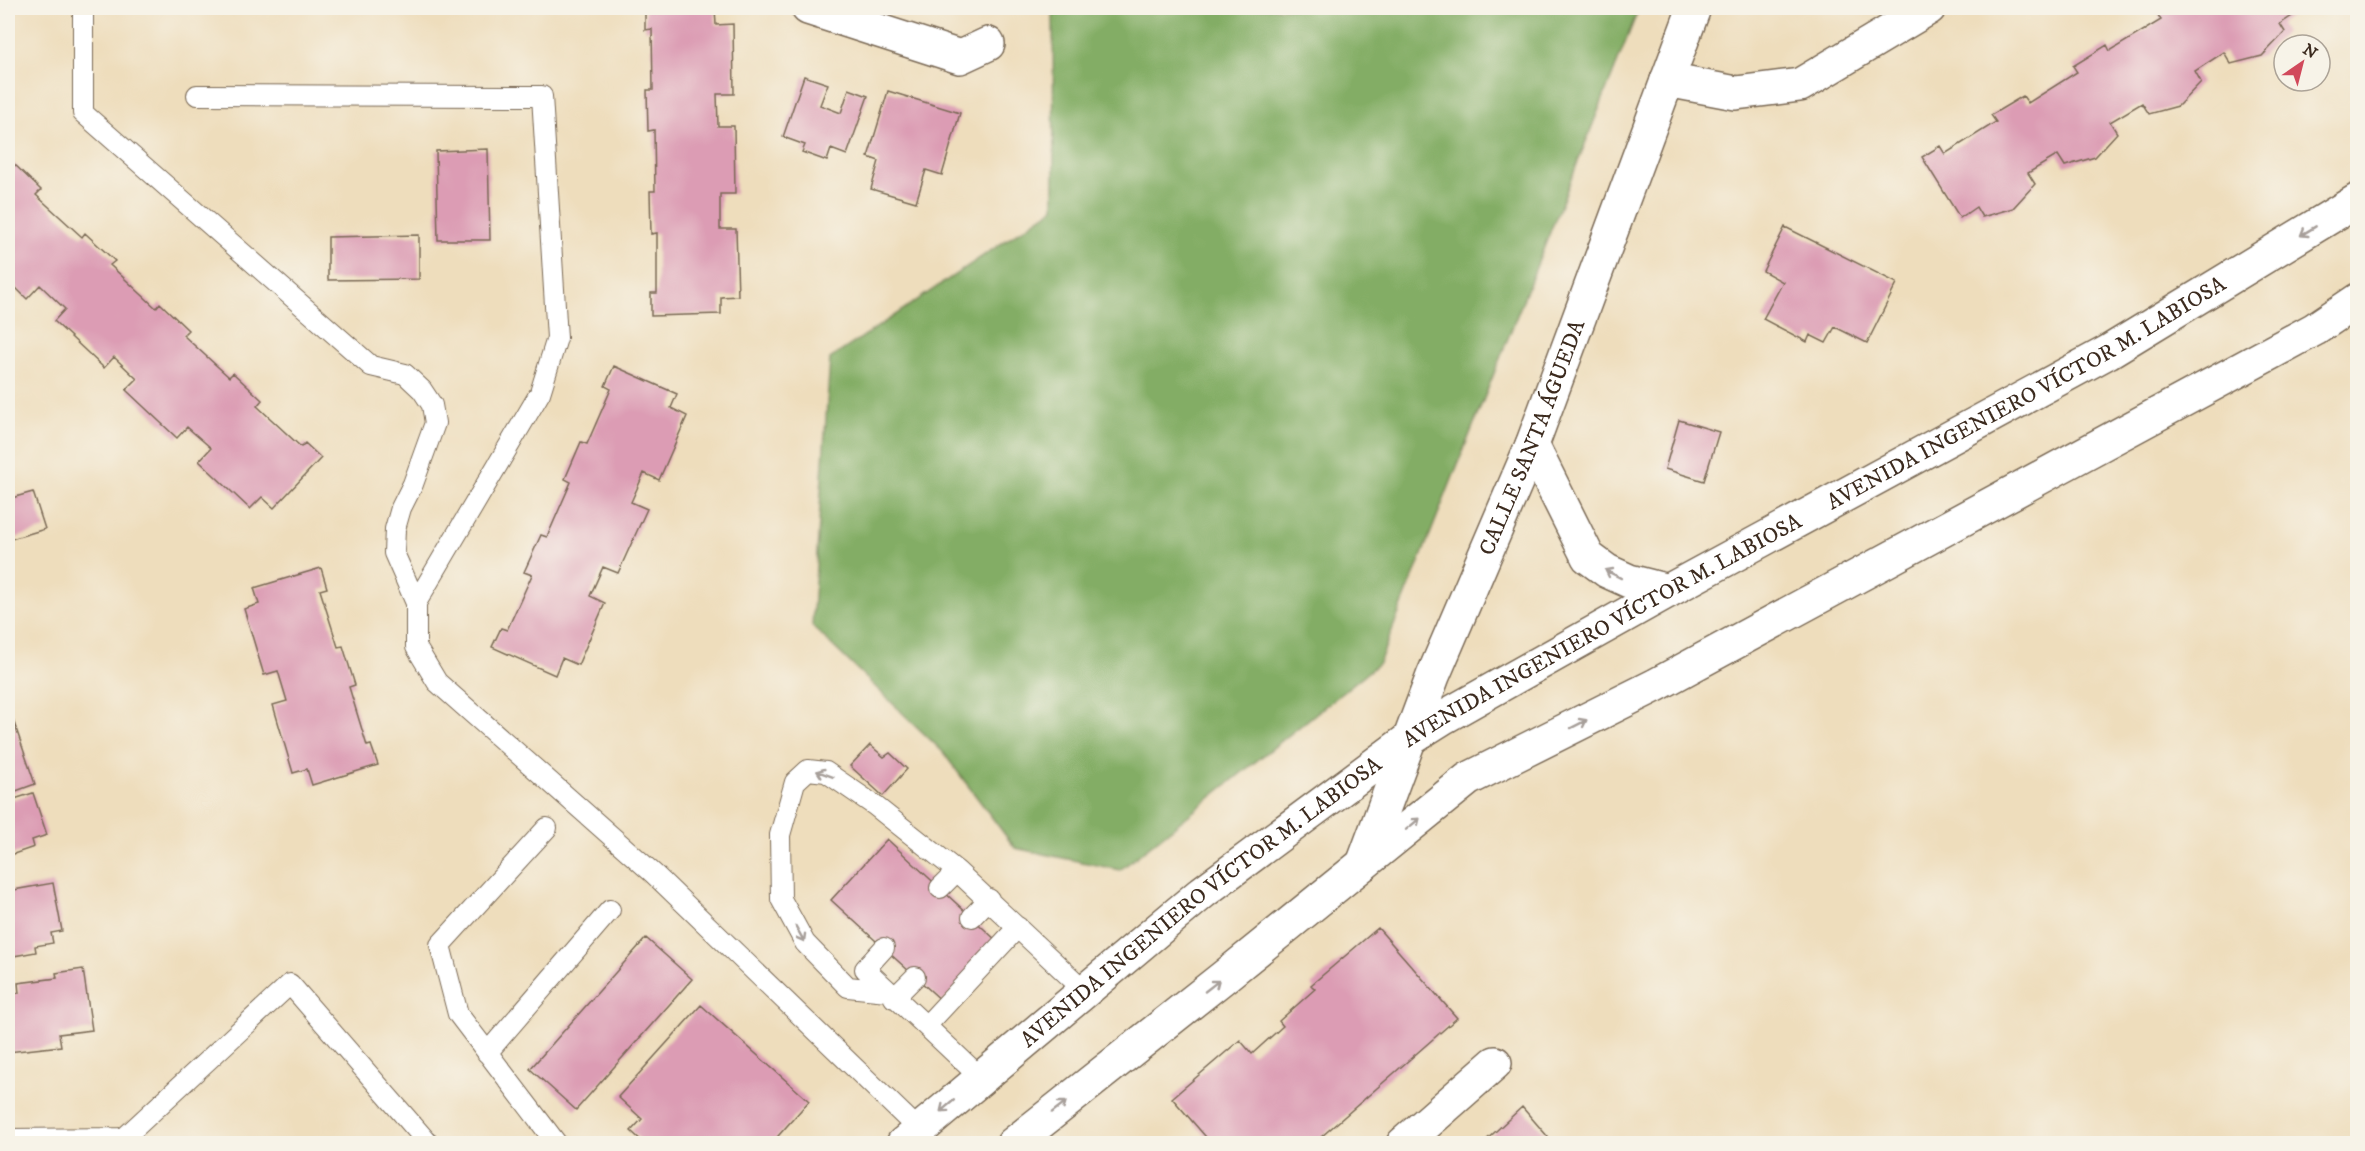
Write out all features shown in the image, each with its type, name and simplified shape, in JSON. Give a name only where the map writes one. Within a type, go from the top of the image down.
[{"type":"main road","points":[[808,8],[960,57],[988,44]]},
{"type":"main road","name":"CALLE SANTA ÁGUEDA","points":[[1364,864],[1432,676],[1532,446],[1694,8]]},
{"type":"main road","points":[[1667,80],[1736,93],[1800,85],[1929,8]]},
{"type":"main road","name":"AVENIDA INGENIERO VÍCTOR M. LABIOSA","points":[[911,1137],[1203,892],[1408,739],[1668,591],[2108,352],[2358,200]]},
{"type":"main road","points":[[1013,1143],[1468,779],[1666,679],[2315,329],[2358,300]]},
{"type":"main road","points":[[1532,446],[1588,557],[1607,571],[1629,581],[1668,591]]},
{"type":"main road","points":[[1402,1143],[1495,1063]]},
{"type":"lane","points":[[83,8],[83,113],[371,366],[405,374],[422,390],[432,405],[435,423],[413,484],[401,508],[395,529],[394,553],[416,603],[416,647],[437,682],[654,874],[911,1137]]},
{"type":"lane","points":[[197,95],[542,96],[557,338],[540,393],[416,603]]},
{"type":"lane","points":[[915,977],[891,994],[848,987],[805,943],[781,899],[780,835],[795,782],[808,770],[826,772],[874,805],[957,871],[1085,991]]},
{"type":"lane","points":[[547,828],[440,945],[458,1014],[556,1143]]},
{"type":"lane","points":[[940,888],[957,871]]},
{"type":"lane","points":[[972,917],[989,899]]},
{"type":"lane","points":[[487,1053],[610,910]]},
{"type":"lane","points":[[926,1026],[1018,927]]},
{"type":"lane","points":[[884,948],[865,969],[981,1078]]},
{"type":"lane","points":[[8,1140],[126,1141],[290,984],[429,1143]]},
{"type":"green space","points":[[1053,8],[1639,8],[1379,663],[1120,870],[1015,848],[942,751],[812,626],[830,359],[1054,208]]},
{"type":"building","points":[[645,8],[715,8],[716,25],[733,24],[734,94],[717,94],[718,126],[734,126],[735,194],[720,194],[720,229],[736,229],[738,296],[721,297],[721,314],[651,316],[651,293],[657,293],[657,233],[651,234],[650,191],[655,191],[654,130],[648,131],[647,90],[653,90],[652,29],[645,30]]},
{"type":"building","points":[[2169,8],[2291,8],[2295,14],[2280,24],[2284,33],[2272,33],[2272,46],[2262,56],[2231,64],[2224,52],[2195,71],[2201,82],[2178,106],[2149,114],[2142,103],[2110,122],[2117,133],[2095,157],[2065,166],[2058,155],[2028,173],[2035,184],[2013,208],[1982,217],[1976,207],[1960,218],[1922,157],[1940,146],[1945,154],[1996,122],[1991,115],[2023,96],[2028,103],[2077,72],[2073,66],[2107,45],[2110,51],[2161,20],[2158,15]]},
{"type":"building","points":[[804,76],[828,84],[820,105],[841,113],[849,89],[868,96],[847,155],[831,149],[827,161],[802,152],[805,145],[783,137]]},
{"type":"building","points":[[888,91],[960,113],[942,175],[926,170],[916,202],[871,189],[879,161],[868,157]]},
{"type":"building","points":[[488,149],[490,240],[438,240],[436,151]]},
{"type":"building","points":[[11,161],[41,190],[36,195],[82,237],[85,233],[115,261],[110,265],[156,308],[160,303],[188,330],[183,335],[229,377],[233,373],[262,400],[257,406],[301,447],[305,443],[321,458],[274,508],[262,497],[250,509],[199,461],[211,448],[187,427],[177,438],[126,390],[137,379],[114,357],[104,368],[54,321],[65,309],[40,285],[27,299],[8,280],[8,165]]},
{"type":"building","points":[[1785,227],[1897,283],[1867,343],[1835,327],[1826,343],[1810,335],[1807,342],[1763,319],[1783,282],[1763,271]]},
{"type":"building","points":[[419,235],[419,279],[328,280],[328,237]]},
{"type":"building","points":[[614,366],[677,394],[671,408],[687,416],[659,480],[644,473],[631,502],[647,509],[618,573],[603,567],[590,596],[605,603],[578,665],[562,658],[555,675],[492,647],[501,628],[507,630],[532,575],[524,572],[541,535],[547,537],[571,482],[565,479],[581,442],[587,444],[611,389],[605,386]]},
{"type":"building","points":[[1679,420],[1719,432],[1704,481],[1665,469]]},
{"type":"building","points":[[33,492],[45,529],[8,540],[8,499]]},
{"type":"building","points":[[321,568],[327,588],[320,590],[338,647],[343,646],[355,685],[349,687],[367,746],[371,745],[378,765],[312,785],[307,769],[293,773],[273,705],[287,701],[278,671],[264,675],[244,609],[259,604],[254,588]]},
{"type":"building","points":[[8,705],[35,784],[8,794]]},
{"type":"building","points":[[870,745],[884,757],[890,753],[907,769],[883,796],[850,766]]},
{"type":"building","points":[[33,793],[47,835],[32,840],[34,847],[8,856],[8,801]]},
{"type":"building","points":[[887,839],[998,942],[943,1002],[831,900]]},
{"type":"building","points":[[53,883],[62,931],[51,933],[53,943],[35,946],[36,952],[8,957],[8,891]]},
{"type":"building","points":[[1378,928],[1457,1018],[1313,1144],[1212,1144],[1172,1098],[1240,1040],[1252,1054],[1283,1026],[1279,1021],[1315,989],[1311,985]]},
{"type":"building","points":[[646,938],[692,979],[576,1110],[530,1069]]},
{"type":"building","points":[[83,969],[92,1030],[59,1034],[61,1046],[8,1052],[8,994],[19,993],[18,983],[57,978],[56,973]]},
{"type":"building","points":[[701,1005],[809,1101],[771,1144],[645,1144],[631,1131],[642,1119],[618,1097]]},
{"type":"building","points":[[1522,1107],[1548,1137],[1541,1144],[1482,1144]]}]
